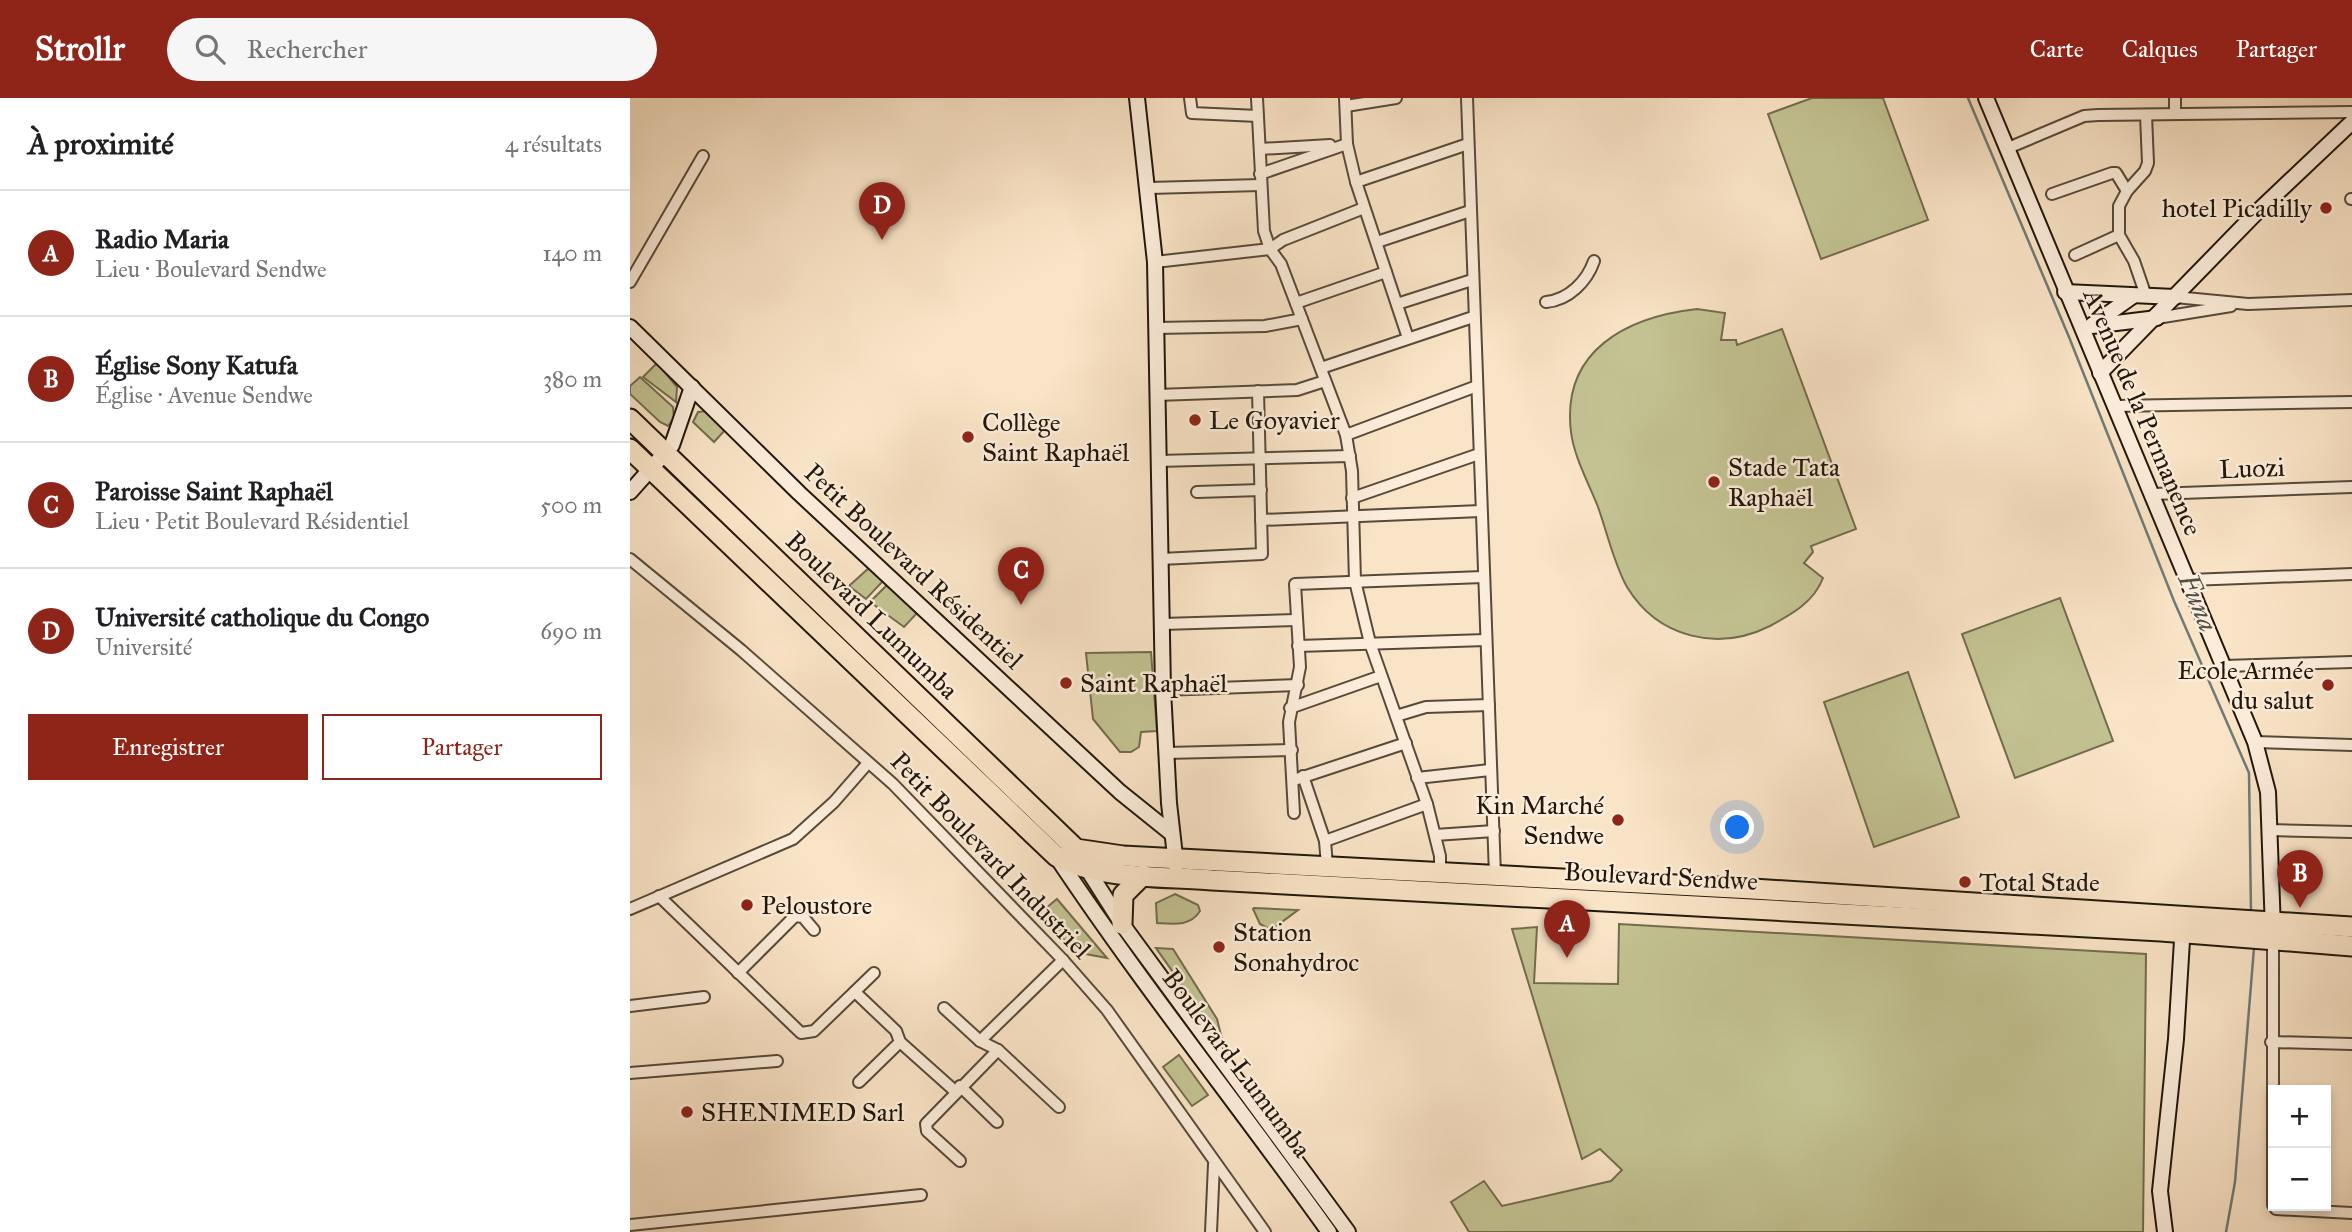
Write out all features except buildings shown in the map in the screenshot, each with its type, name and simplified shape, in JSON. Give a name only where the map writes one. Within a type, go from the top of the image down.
[{"type":"highway","name":"Boulevard Lumumba","points":[[630,419],[1076,849]]},
{"type":"highway","name":"Boulevard Lumumba","points":[[630,449],[1056,856],[1087,868]]},
{"type":"highway","name":"Boulevard Sendwe","points":[[1076,849],[1123,856],[1495,875],[2267,930]]},
{"type":"highway","name":"Boulevard Sendwe","points":[[1087,868],[1178,877],[2183,924]]},
{"type":"highway","points":[[1122,924],[1123,895],[1143,875]]},
{"type":"highway","points":[[2267,930],[2352,927]]},
{"type":"highway","points":[[2267,930],[2352,946]]},
{"type":"street","points":[[1137,98],[1156,262],[1156,395],[1163,690],[1171,833],[1178,877]]},
{"type":"street","points":[[1190,98],[1192,113],[1258,116]]},
{"type":"street","points":[[1257,98],[1260,179],[1270,248],[1281,264],[1346,435],[1350,456],[1355,580],[1370,643],[1427,804],[1440,872]]},
{"type":"street","points":[[1396,98],[1345,102],[1347,144],[1364,208],[1408,338]]},
{"type":"street","points":[[1466,98],[1495,875]]},
{"type":"street","name":"Avenue de la Permanence","points":[[1986,98],[2065,292],[2087,328],[2100,373],[2255,742],[2268,792],[2267,930],[2272,1148]]},
{"type":"street","points":[[2175,98],[2175,114]]},
{"type":"street","points":[[2007,148],[2084,116],[2352,112]]},
{"type":"street","points":[[2140,296],[2134,261],[2119,235],[2118,212],[2127,191],[2145,171],[2148,163],[2146,115]]},
{"type":"street","points":[[2100,373],[2157,318],[2255,214],[2352,122]]},
{"type":"street","points":[[1149,188],[1260,179],[1347,144]]},
{"type":"street","points":[[1260,149],[1347,144]]},
{"type":"street","points":[[1356,182],[1468,144]]},
{"type":"street","points":[[630,282],[703,156]]},
{"type":"street","points":[[2052,194],[2112,173],[2116,173],[2127,191]]},
{"type":"street","points":[[1156,262],[1270,248],[1290,237],[1364,208]]},
{"type":"street","points":[[1377,243],[1470,211]]},
{"type":"street","points":[[2075,255],[2119,235]]},
{"type":"street","points":[[1546,302],[1558,301],[1588,278],[1594,261]]},
{"type":"street","points":[[1296,303],[1386,272]]},
{"type":"street","points":[[1397,304],[1472,280]]},
{"type":"street","points":[[2065,292],[2175,297],[2248,304]]},
{"type":"street","points":[[2087,328],[2140,296]]},
{"type":"street","points":[[2087,328],[2248,304],[2352,300]]},
{"type":"street","points":[[1321,368],[1473,317]]},
{"type":"street","points":[[1156,328],[1265,326],[1302,319]]},
{"type":"street","name":"Petit Boulevard Résidentiel","points":[[630,327],[799,493],[1120,792],[1171,833]]},
{"type":"street","points":[[1156,395],[1297,390],[1325,381]]},
{"type":"street","points":[[1346,435],[1477,386]]},
{"type":"street","points":[[630,492],[667,453],[681,424],[692,387]]},
{"type":"street","points":[[1161,559],[1258,556],[1263,551],[1258,391]]},
{"type":"street","points":[[2114,406],[2352,402]]},
{"type":"street","points":[[1352,498],[1479,454]]},
{"type":"street","points":[[1158,461],[1350,456]]},
{"type":"street","name":"Luozi","points":[[2153,494],[2352,487]]},
{"type":"street","points":[[1197,492],[1261,490]]},
{"type":"street","points":[[1261,520],[1481,511]]},
{"type":"street","name":"Petit Boulevard Industriel","points":[[630,559],[741,650],[935,825],[1063,960],[1107,1010],[1214,1164],[1265,1232]]},
{"type":"street","points":[[2189,580],[2352,575]]},
{"type":"street","points":[[1327,866],[1325,841],[1298,778],[1292,750],[1290,708],[1298,685],[1295,584],[1483,577]]},
{"type":"street","points":[[1162,624],[1296,620]]},
{"type":"street","points":[[1298,646],[1486,640]]},
{"type":"street","points":[[2224,666],[2352,662]]},
{"type":"street","points":[[1290,708],[1381,676]]},
{"type":"street","points":[[1163,690],[1298,685]]},
{"type":"street","points":[[1396,716],[1426,707],[1489,705]]},
{"type":"street","points":[[2255,742],[2352,745]]},
{"type":"street","points":[[1298,778],[1406,743]]},
{"type":"street","points":[[1166,753],[1292,750]]},
{"type":"street","points":[[630,909],[793,839],[834,803],[868,763]]},
{"type":"street","points":[[1417,778],[1489,770]]},
{"type":"street","points":[[1294,813],[1298,778]]},
{"type":"street","points":[[1325,841],[1427,804]]},
{"type":"street","points":[[2269,830],[2352,832]]},
{"type":"street","points":[[1435,835],[1493,831]]},
{"type":"street","name":"Boulevard Lumumba","points":[[1076,849],[1122,924],[1349,1232]]},
{"type":"street","name":"Boulevard Lumumba","points":[[1056,856],[1143,982],[1227,1090],[1329,1232]]},
{"type":"street","points":[[659,896],[801,1033],[814,1031],[874,973]]},
{"type":"street","points":[[738,973],[796,916],[803,917],[814,930]]},
{"type":"street","points":[[2165,1232],[2160,1192],[2176,1039],[2183,924]]},
{"type":"street","points":[[980,1041],[1063,960]]},
{"type":"street","points":[[855,992],[896,1031],[900,1042],[997,1122]]},
{"type":"street","points":[[630,1006],[704,997]]},
{"type":"street","points":[[944,1008],[980,1041],[998,1050],[1059,1107]]},
{"type":"street","points":[[859,1082],[900,1042]]},
{"type":"street","points":[[2271,1042],[2352,1044]]},
{"type":"street","points":[[960,1161],[926,1128],[958,1089],[998,1050]]},
{"type":"street","points":[[630,1073],[777,1061]]},
{"type":"street","points":[[1211,1232],[1214,1164]]},
{"type":"street","points":[[630,1224],[921,1195]]},
{"type":"street","points":[[2314,1211],[2352,1213]]},
{"type":"street","points":[[2156,1232],[2161,1216]]},
{"type":"shaded area","points":[[1812,98],[1883,98],[1928,220],[1821,259],[1768,114]]},
{"type":"shaded area","name":"Stade Tata Raphaël","points":[[1697,309],[1725,313],[1721,340],[1736,340],[1737,345],[1782,329],[1856,529],[1811,546],[1813,552],[1804,563],[1823,578],[1814,594],[1801,606],[1770,626],[1730,638],[1710,639],[1672,629],[1640,604],[1627,587],[1618,568],[1598,507],[1578,461],[1571,432],[1571,404],[1576,380],[1588,360],[1604,343],[1623,330],[1646,320]]},
{"type":"shaded area","points":[[657,363],[677,387],[676,402],[643,377]]},
{"type":"shaded area","points":[[640,377],[673,407],[674,418],[668,426],[630,394],[630,386]]},
{"type":"shaded area","points":[[706,411],[726,429],[714,442],[693,422],[698,412]]},
{"type":"shaded area","points":[[870,567],[883,581],[866,599],[849,586]]},
{"type":"shaded area","points":[[888,584],[918,612],[904,627],[870,602]]},
{"type":"shaded area","points":[[2060,598],[2113,741],[2015,778],[1962,634]]},
{"type":"shaded area","points":[[1151,652],[1157,731],[1141,732],[1139,747],[1131,752],[1120,752],[1093,719],[1086,653]]},
{"type":"shaded area","points":[[1908,672],[1959,817],[1874,847],[1824,702]]},
{"type":"shaded area","points":[[1175,894],[1198,905],[1200,911],[1186,922],[1157,923],[1156,903]]},
{"type":"shaded area","points":[[1057,899],[1107,958],[1075,952],[1040,913]]},
{"type":"shaded area","points":[[1253,909],[1298,910],[1271,930],[1260,924]]},
{"type":"shaded area","points":[[1619,924],[2146,954],[2143,1232],[1469,1232],[1451,1202],[1484,1181],[1502,1206],[1611,1181],[1622,1170],[1600,1149],[1582,1159],[1512,929],[1537,927],[1534,983],[1618,984]]},
{"type":"shaded area","points":[[1156,948],[1173,949],[1217,1019],[1223,1043]]},
{"type":"shaded area","points":[[1179,1055],[1208,1095],[1192,1106],[1163,1067]]},
{"type":"waterway","name":"Funa","points":[[1968,98],[2069,337],[2174,601],[2249,773],[2251,913]]},
{"type":"waterway","name":"Funa","points":[[2226,1232],[2235,1182],[2254,948]]},
{"type":"place","name":"hotel Picadilly","points":[[2326,208]]},
{"type":"place","name":"Université catholique du Congo","points":[[882,240]]},
{"type":"place","name":"Le Goyavier","points":[[1195,420]]},
{"type":"place","name":"Collège Saint Raphaël","points":[[968,437]]},
{"type":"place","name":"Stade Tata Raphaël","points":[[1714,482]]},
{"type":"place","name":"Paroisse Saint Raphaël","points":[[1021,605]]},
{"type":"place","name":"Saint Raphaël","points":[[1066,683]]},
{"type":"place","name":"Ecole Armée du salut","points":[[2328,685]]},
{"type":"place","name":"Kin Marché Sendwe","points":[[1618,820]]},
{"type":"place","name":"Total Stade","points":[[1965,882]]},
{"type":"place","name":"Peloustore","points":[[747,905]]},
{"type":"place","name":"Église Sony Katufa","points":[[2300,908]]},
{"type":"place","name":"Station Sonahydroc","points":[[1219,947]]},
{"type":"place","name":"Radio Maria","points":[[1567,958]]},
{"type":"place","name":"SHENIMED Sarl","points":[[687,1112]]}]
